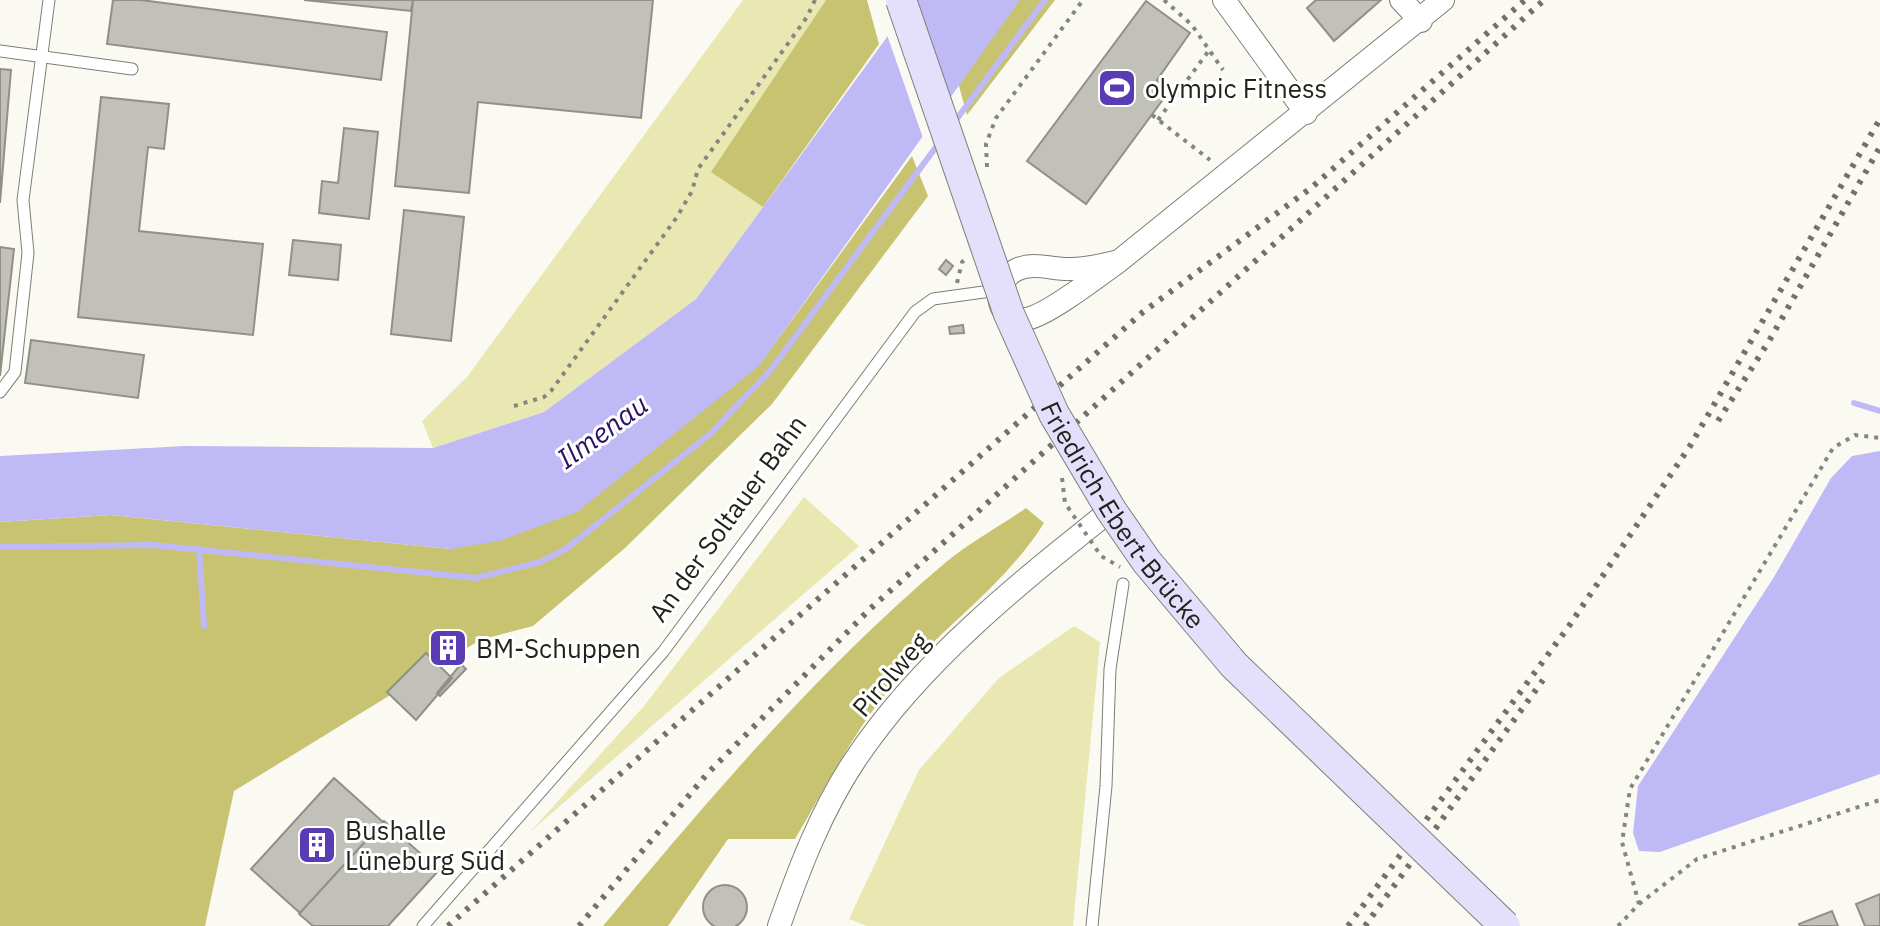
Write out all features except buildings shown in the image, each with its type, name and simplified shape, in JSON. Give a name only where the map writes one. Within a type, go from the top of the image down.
[{"type":"main road","name":"Friedrich-Ebert-Brücke","points":[[901,0],[1009,314],[1054,414],[1111,510],[1156,573],[1234,665],[1505,926]]},
{"type":"street","points":[[1224,0],[1306,113]]},
{"type":"street","points":[[1401,0],[1421,21]]},
{"type":"street","points":[[1119,261],[1089,269],[1019,268],[1004,277],[998,290],[999,303],[1008,314],[1024,319],[1039,314],[1119,261],[1421,21],[1443,0]]},
{"type":"street","name":"Pirolweg","points":[[779,926],[821,819],[853,762],[890,712],[940,655],[1111,510]]},
{"type":"lane","points":[[0,392],[15,372],[28,253],[23,200],[49,0]]},
{"type":"lane","points":[[0,51],[132,69]]},
{"type":"lane","name":"An der Soltauer Bahn","points":[[423,926],[663,652],[915,312],[944,296],[998,290]]},
{"type":"lane","points":[[1092,926],[1106,786],[1110,669],[1123,584]]},
{"type":"path","points":[[514,406],[544,397],[551,391],[687,202],[698,169],[807,17],[815,0]]},
{"type":"path","points":[[985,156],[996,118],[1083,0]]},
{"type":"path","points":[[1164,0],[1192,25],[1223,70]]},
{"type":"path","points":[[1158,120],[1210,49]]},
{"type":"path","points":[[1152,115],[1212,161]]},
{"type":"path","points":[[1639,904],[1622,842],[1630,789],[1833,448],[1855,435],[1880,438]]},
{"type":"path","points":[[1618,926],[1639,904],[1697,859],[1880,800]]},
{"type":"shaded area","points":[[743,0],[826,0],[712,172],[763,207],[696,299],[544,412],[433,448],[422,421],[467,377]]},
{"type":"shaded area","points":[[826,0],[867,0],[879,44],[763,207],[711,172]]},
{"type":"shaded area","points":[[1015,0],[1055,0],[967,115],[957,79]]},
{"type":"shaded area","points":[[912,156],[928,196],[772,404],[625,548],[533,626],[480,640],[234,791],[205,926],[0,926],[0,522],[111,515],[450,549],[759,365]]},
{"type":"shaded area","points":[[804,497],[859,546],[530,832],[644,706]]},
{"type":"shaded area","points":[[1026,508],[1044,523],[1011,566],[916,659],[883,697],[843,756],[795,839],[728,839],[668,926],[603,926],[766,737],[853,647],[945,563]]},
{"type":"shaded area","points":[[1074,626],[1100,642],[1073,926],[867,926],[849,919],[919,770],[999,678]]},
{"type":"water","name":"Ilmenau","points":[[914,0],[1020,0],[759,366],[577,512],[499,541],[450,549],[111,515],[0,522],[0,456],[185,446],[433,448],[544,412],[696,299]]},
{"type":"water","points":[[1880,451],[1880,774],[1660,852],[1639,851],[1633,833],[1638,786],[1774,577],[1831,478],[1852,456]]},
{"type":"pier","points":[[909,0],[917,0],[952,102],[924,141],[885,29]]},
{"type":"waterway","points":[[953,124],[1045,0]]},
{"type":"waterway","points":[[0,547],[153,545],[476,578],[540,562],[566,549],[710,434],[770,371],[939,143]]},
{"type":"waterway","points":[[1854,403],[1880,411]]},
{"type":"waterway","points":[[199,548],[204,626]]},
{"type":"railway","points":[[448,926],[1143,312],[1311,188],[1525,0]]},
{"type":"railway","points":[[579,926],[707,774],[870,609],[1544,0]]},
{"type":"railway","points":[[1348,926],[1569,626],[1690,446],[1880,119]]},
{"type":"railway","points":[[1718,421],[1769,341],[1880,147]]},
{"type":"railway","points":[[1365,926],[1543,680]]},
{"type":"place","name":"olympic Fitness","points":[[1117,88]]},
{"type":"place","name":"BM-Schuppen","points":[[448,648]]},
{"type":"place","name":"Bushalle Lüneburg Süd","points":[[317,845]]}]
